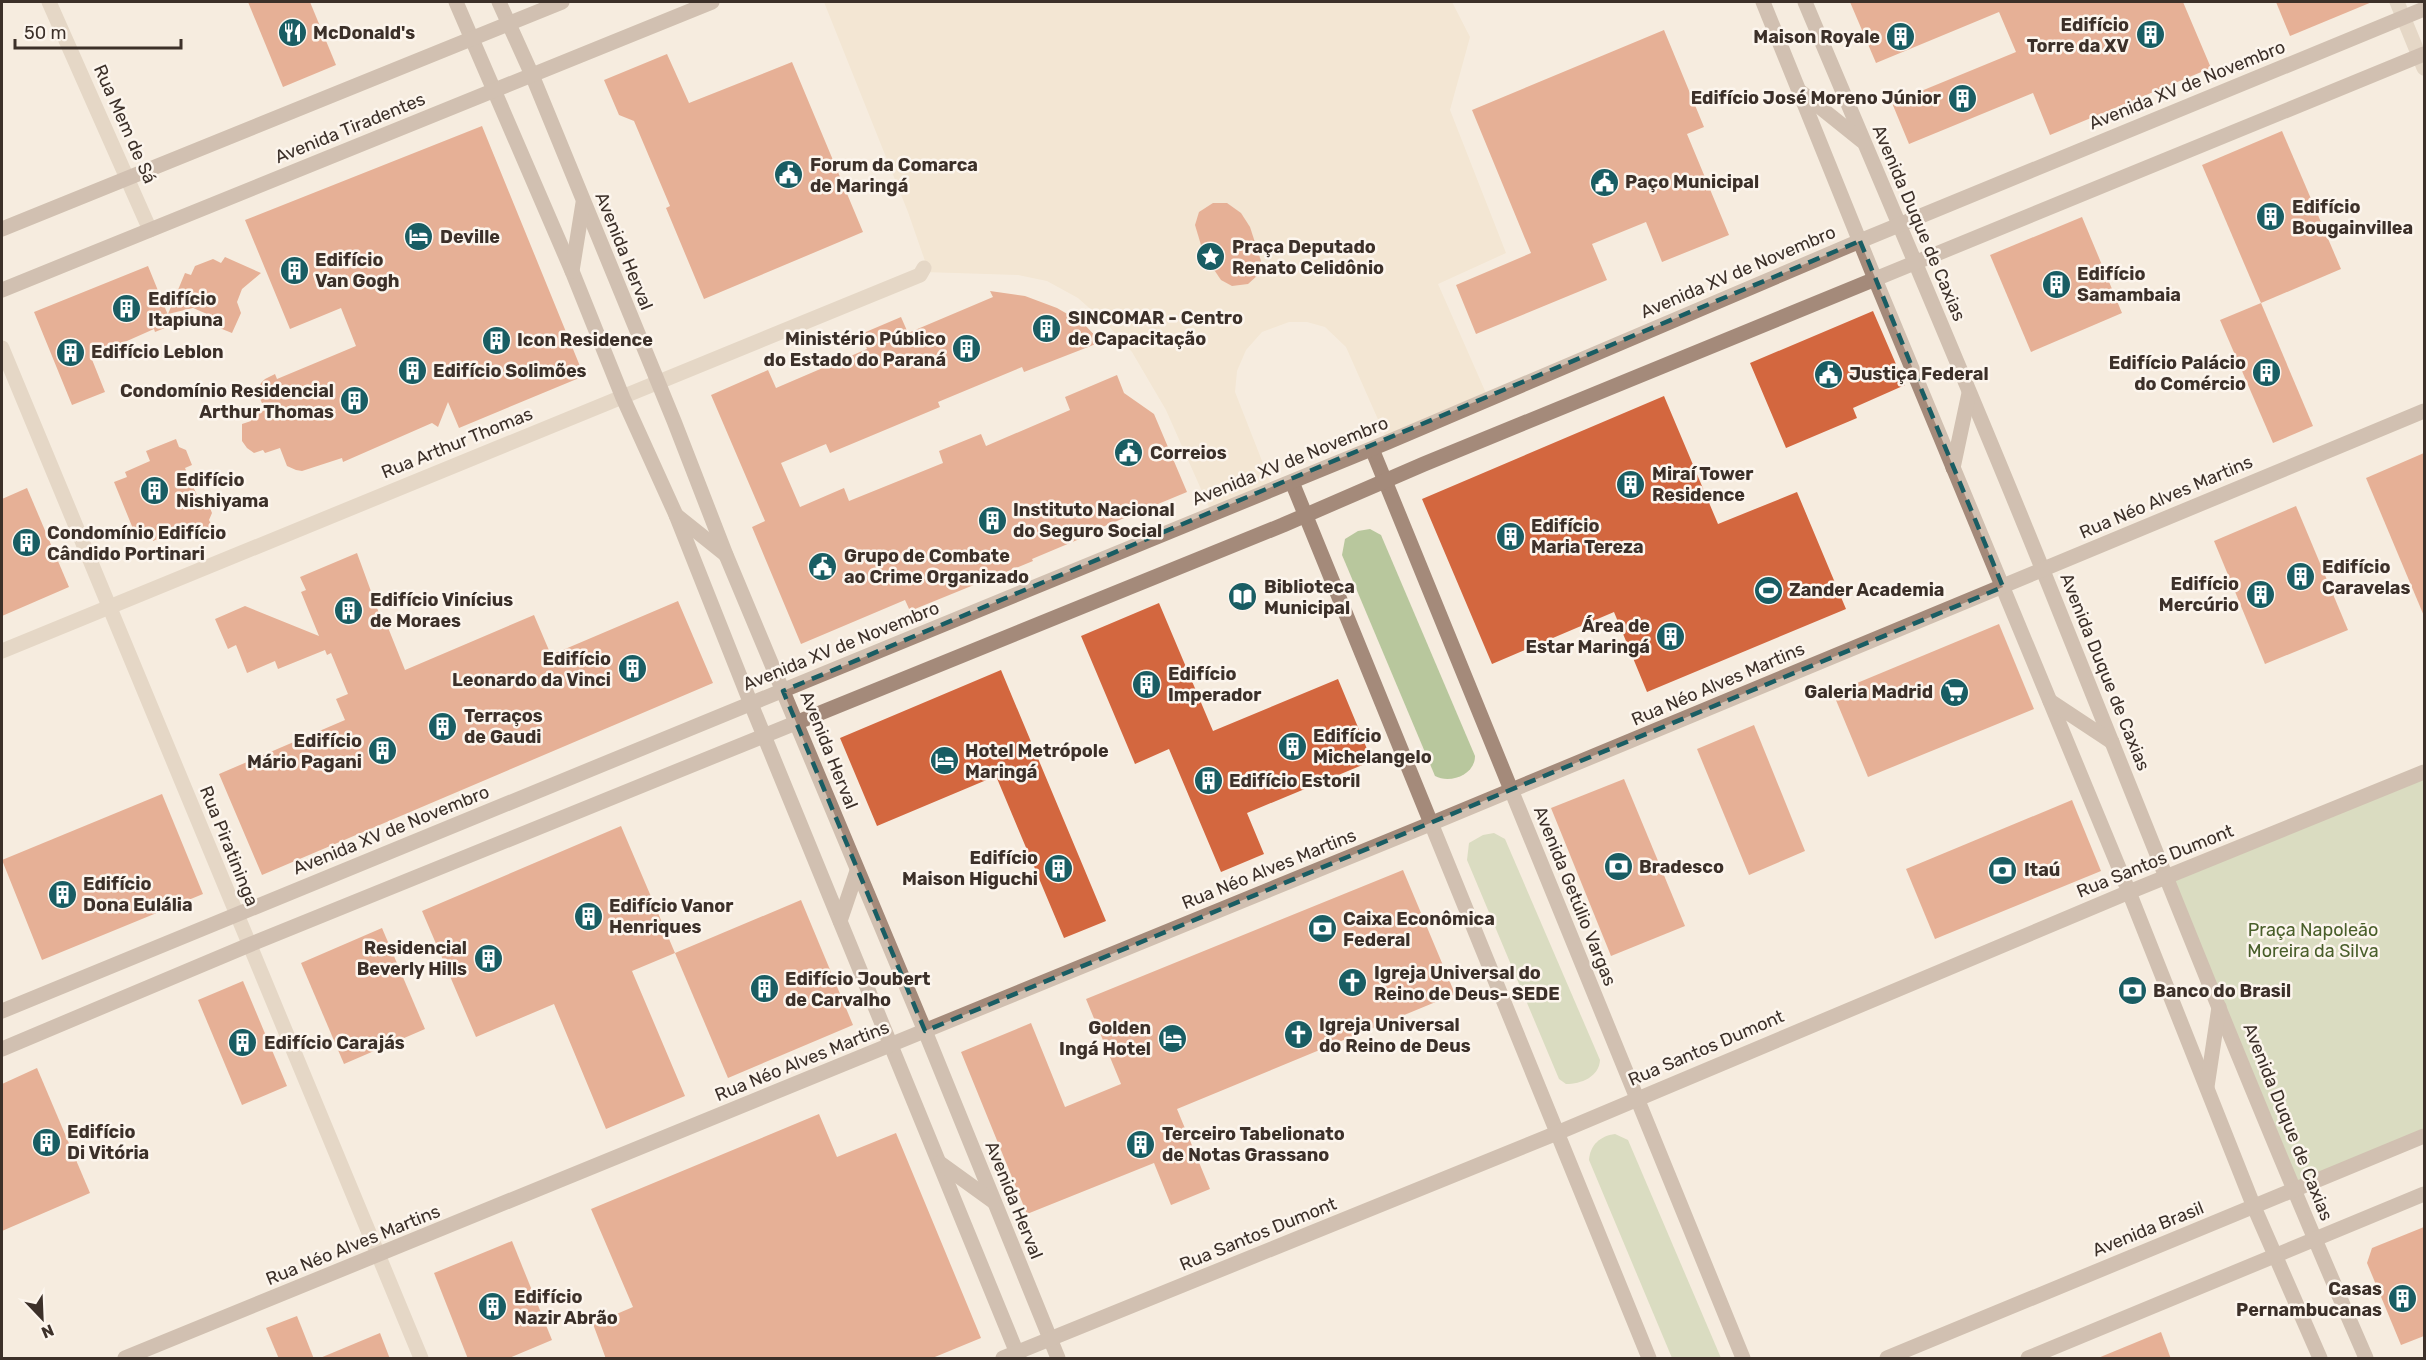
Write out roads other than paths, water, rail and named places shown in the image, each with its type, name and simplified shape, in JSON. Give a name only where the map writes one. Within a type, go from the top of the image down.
[{"type":"main road","points":[[456,2],[572,271],[622,398],[676,515],[751,704],[940,1163],[1013,1357]]},
{"type":"main road","name":"Avenida Herval","points":[[499,2],[532,75],[726,555],[925,1031],[1058,1359]]},
{"type":"main road","name":"Avenida Tiradentes","points":[[2,230],[562,2]]},
{"type":"main road","name":"Avenida Tiradentes","points":[[2,290],[712,2]]},
{"type":"main road","points":[[1763,2],[2129,892],[2254,1207],[2320,1359]]},
{"type":"main road","name":"Avenida Duque de Caxias","points":[[1805,2],[2043,570],[2165,878],[2366,1359]]},
{"type":"main road","name":"Avenida XV de Novembro","points":[[2,1011],[1372,449],[1898,225],[2424,9]]},
{"type":"main road","points":[[2,1048],[1914,263],[2423,59]]},
{"type":"main road","points":[[1799,90],[1864,143]]},
{"type":"main road","points":[[572,271],[583,202]]},
{"type":"main road","points":[[1953,468],[1969,393]]},
{"type":"main road","name":"Rua Néo Alves Martins","points":[[125,1359],[1430,824],[2424,411]]},
{"type":"main road","name":"Avenida Getúlio Vargas","points":[[1372,449],[1743,1358]]},
{"type":"main road","points":[[1292,482],[1649,1359]]},
{"type":"main road","points":[[676,515],[726,555]]},
{"type":"main road","points":[[2050,701],[2112,742]]},
{"type":"main road","name":"Rua Santos Dumont","points":[[1013,1357],[1557,1133],[2129,892],[2424,772]]},
{"type":"main road","points":[[840,921],[857,871]]},
{"type":"main road","points":[[2206,1088],[2219,1007]]},
{"type":"main road","name":"Avenida Brasil","points":[[1887,1359],[2424,1136]]},
{"type":"main road","points":[[940,1163],[994,1202]]},
{"type":"main road","points":[[2028,1359],[2424,1194]]},
{"type":"street","name":"Rua Mem de Sá","points":[[49,2],[150,230]]},
{"type":"street","points":[[2397,2],[2423,59]]},
{"type":"street","name":"Rua Arthur Thomas","points":[[2,651],[920,275],[924,268]]},
{"type":"street","name":"Rua Piratininga","points":[[2,348],[421,1359]]},
{"type":"place","name":"McDonald's","points":[[292,33]]},
{"type":"place","name":"Edifício Torre da XV","points":[[2150,35]]},
{"type":"place","name":"Maison Royale","points":[[1901,37]]},
{"type":"place","name":"Edifício José Moreno Júnior","points":[[1962,98]]},
{"type":"place","name":"Forum da Comarca de Maringá","points":[[789,175]]},
{"type":"place","name":"Paço Municipal","points":[[1604,182]]},
{"type":"place","name":"Edifício Bougainvillea","points":[[2271,217]]},
{"type":"place","name":"Deville","points":[[419,237]]},
{"type":"place","name":"Praça Deputado Renato Celidônio","points":[[1211,257]]},
{"type":"place","name":"Edifício Van Gogh","points":[[294,270]]},
{"type":"place","name":"Edifício Samambaia","points":[[2056,284]]},
{"type":"place","name":"Edifício Itapiuna","points":[[127,309]]},
{"type":"place","name":"SINCOMAR - Centro de Capacitação","points":[[1047,328]]},
{"type":"place","name":"Icon Residence","points":[[496,340]]},
{"type":"place","name":"Ministério Público do Estado do Paraná","points":[[967,349]]},
{"type":"place","name":"Edifício Leblon","points":[[70,352]]},
{"type":"place","name":"Edifício Solimões","points":[[412,371]]},
{"type":"place","name":"Edifício Palácio do Comércio","points":[[2267,373]]},
{"type":"place","name":"Justiça Federal","points":[[1828,374]]},
{"type":"place","name":"Condomínio Residencial Arthur Thomas","points":[[355,401]]},
{"type":"place","name":"Correios","points":[[1129,453]]},
{"type":"place","name":"Miraí Tower Residence","points":[[1631,484]]},
{"type":"place","name":"Edifício Nishiyama","points":[[155,490]]},
{"type":"place","name":"Instituto Nacional do Seguro Social","points":[[992,520]]},
{"type":"place","name":"Edifício Maria Tereza","points":[[1510,536]]},
{"type":"place","name":"Condomínio Edifício Cândido Portinari","points":[[26,543]]},
{"type":"place","name":"Grupo de Combate ao Crime Organizado","points":[[823,566]]},
{"type":"place","name":"Edifício Caravelas","points":[[2301,577]]},
{"type":"place","name":"Zander Academia","points":[[1768,590]]},
{"type":"place","name":"Edifício Mercúrio","points":[[2260,594]]},
{"type":"place","name":"Biblioteca Municipal","points":[[1243,597]]},
{"type":"place","name":"Edifício Vinícius de Moraes","points":[[349,610]]},
{"type":"place","name":"Área de Estar Maringá","points":[[1671,636]]},
{"type":"place","name":"Edifício Leonardo da Vinci","points":[[632,669]]},
{"type":"place","name":"Edifício Imperador","points":[[1147,684]]},
{"type":"place","name":"Galeria Madrid","points":[[1954,692]]},
{"type":"place","name":"Terraços de Gaudi","points":[[443,726]]},
{"type":"place","name":"Edifício Michelangelo","points":[[1292,746]]},
{"type":"place","name":"Edifício Mário Pagani","points":[[383,751]]},
{"type":"place","name":"Hotel Metrópole Maringá","points":[[944,761]]},
{"type":"place","name":"Edifício Estoril","points":[[1208,781]]},
{"type":"place","name":"Bradesco","points":[[1618,867]]},
{"type":"place","name":"Edifício Maison Higuchi","points":[[1059,868]]},
{"type":"place","name":"Itaú","points":[[2003,870]]},
{"type":"place","name":"Edifício Dona Eulália","points":[[62,894]]},
{"type":"place","name":"Edifício Vanor Henriques","points":[[588,916]]},
{"type":"place","name":"Caixa Econômica Federal","points":[[1322,929]]},
{"type":"place","name":"Residencial Beverly Hills","points":[[488,958]]},
{"type":"place","name":"Igreja Universal do Reino de Deus- SEDE","points":[[1353,983]]},
{"type":"place","name":"Edifício Joubert de Carvalho","points":[[764,989]]},
{"type":"place","name":"Banco do Brasil","points":[[2132,991]]},
{"type":"place","name":"Igreja Universal do Reino de Deus","points":[[1298,1035]]},
{"type":"place","name":"Golden Ingá Hotel","points":[[1172,1038]]},
{"type":"place","name":"Edifício Carajás","points":[[243,1043]]},
{"type":"place","name":"Edifício Di Vitória","points":[[46,1142]]},
{"type":"place","name":"Terceiro Tabelionato de Notas Grassano","points":[[1141,1144]]},
{"type":"place","name":"Casas Pernambucanas","points":[[2403,1299]]},
{"type":"place","name":"Edifício Nazir Abrão","points":[[493,1307]]},
{"type":"park label","name":"Praça Napoleão Moreira da Silva","points":[[2313,940]]}]
